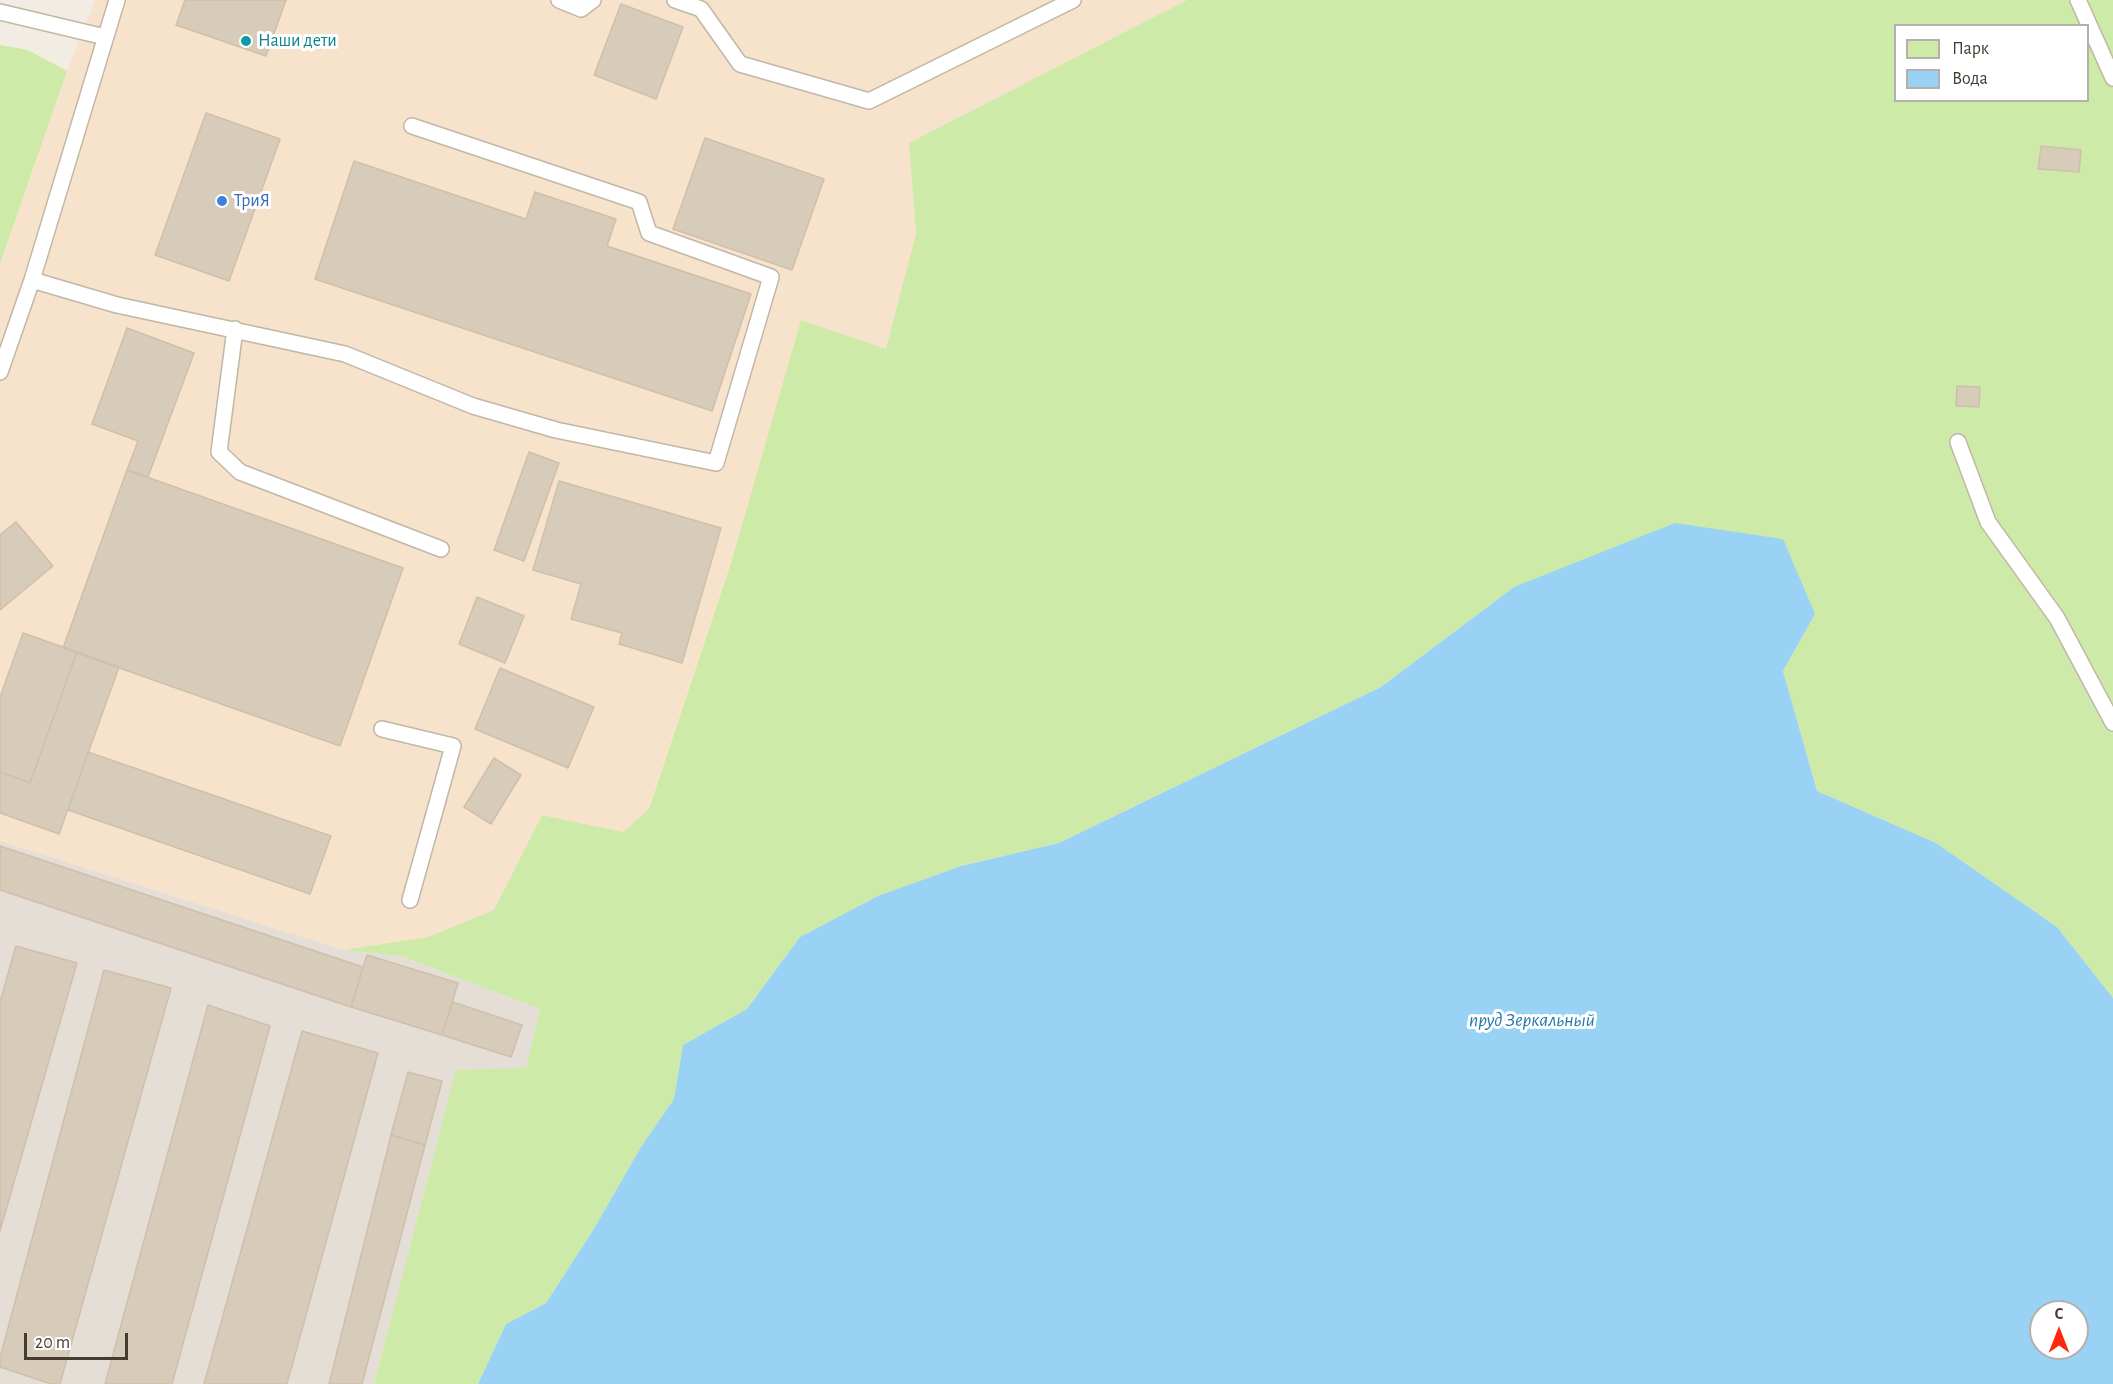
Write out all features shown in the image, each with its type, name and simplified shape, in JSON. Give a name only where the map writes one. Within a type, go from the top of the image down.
[{"type":"lane","points":[[0,372],[32,280],[117,0]]},
{"type":"lane","points":[[559,0],[581,9],[593,0]]},
{"type":"lane","points":[[675,0],[701,9],[740,64],[869,101],[1073,0]]},
{"type":"lane","points":[[2078,0],[2089,24]]},
{"type":"lane","points":[[0,12],[105,37]]},
{"type":"lane","points":[[2089,25],[2113,78]]},
{"type":"lane","points":[[32,280],[117,305],[345,354],[473,406],[556,430],[716,462],[771,277],[649,233],[639,202],[412,126]]},
{"type":"lane","points":[[235,329],[219,452],[240,472],[441,549]]},
{"type":"lane","points":[[1958,442],[1988,522],[2057,618],[2113,723]]},
{"type":"lane","points":[[382,729],[453,746],[410,900]]},
{"type":"shaded area","points":[[95,0],[1187,0],[909,143],[916,233],[886,349],[801,320],[731,563],[649,809],[623,832],[542,815],[494,910],[428,937],[343,950],[0,841],[0,264],[67,71]]},
{"type":"shaded area","points":[[0,841],[343,950],[401,956],[540,1009],[526,1068],[456,1071],[374,1384],[0,1384]]},
{"type":"green space","points":[[1187,0],[2113,0],[2113,998],[2057,927],[1936,843],[1817,791],[1783,671],[1815,614],[1514,587],[1381,687],[1059,843],[961,866],[878,896],[800,937],[747,1009],[683,1045],[674,1099],[641,1147],[592,1232],[546,1303],[506,1324],[478,1384],[374,1384],[456,1070],[526,1068],[540,1009],[401,956],[343,950],[428,937],[494,910],[542,815],[623,832],[649,809],[731,563],[801,320],[886,349],[916,233],[909,143]]},
{"type":"green space","points":[[0,45],[28,50],[67,71],[0,264]]},
{"type":"water","name":"пруд Зеркальный","points":[[1675,523],[1783,539],[1815,614],[1783,671],[1817,791],[1936,843],[2057,927],[2113,998],[2113,1384],[478,1384],[506,1324],[546,1303],[592,1232],[641,1147],[674,1099],[683,1045],[747,1009],[800,937],[878,896],[961,866],[1059,843],[1381,687],[1514,587]]},
{"type":"building","name":"Наши дети","points":[[185,0],[286,0],[266,56],[176,25]]},
{"type":"building","points":[[621,4],[683,27],[656,99],[594,75]]},
{"type":"building","points":[[206,113],[280,139],[229,281],[155,255]]},
{"type":"building","points":[[705,138],[824,179],[792,270],[673,229]]},
{"type":"building","points":[[2041,146],[2081,150],[2079,172],[2038,169]]},
{"type":"building","points":[[354,161],[526,219],[535,192],[616,219],[607,246],[751,294],[712,411],[315,279]]},
{"type":"building","points":[[127,328],[194,353],[148,477],[127,470],[138,441],[92,424]]},
{"type":"building","points":[[1957,386],[1980,387],[1979,407],[1956,406]]},
{"type":"building","points":[[529,452],[559,463],[524,561],[494,550]]},
{"type":"building","points":[[127,470],[403,568],[340,746],[63,648]]},
{"type":"building","points":[[559,481],[721,528],[682,663],[619,644],[622,633],[571,619],[581,584],[533,570]]},
{"type":"building","points":[[16,522],[53,566],[0,610],[0,535]]},
{"type":"building","points":[[477,597],[524,616],[505,663],[459,644]]},
{"type":"building","points":[[23,633],[77,652],[30,783],[0,772],[0,697]]},
{"type":"building","points":[[77,652],[119,667],[59,834],[0,813],[0,772],[30,783]]},
{"type":"building","points":[[500,668],[594,707],[568,768],[475,729]]},
{"type":"building","points":[[88,752],[331,836],[310,894],[68,810]]},
{"type":"building","points":[[494,758],[521,775],[491,824],[464,807]]},
{"type":"building","points":[[0,846],[363,967],[351,1007],[0,890]]},
{"type":"building","points":[[16,946],[77,963],[0,1231],[0,1002]]},
{"type":"building","points":[[367,955],[458,983],[442,1035],[351,1007]]},
{"type":"building","points":[[104,970],[171,988],[60,1384],[51,1384],[0,1367],[0,1358]]},
{"type":"building","points":[[453,1002],[522,1025],[511,1057],[442,1035]]},
{"type":"building","points":[[208,1005],[270,1026],[172,1384],[105,1384]]},
{"type":"building","points":[[302,1031],[378,1053],[287,1384],[204,1384]]},
{"type":"building","points":[[408,1072],[442,1081],[425,1145],[391,1135]]},
{"type":"building","points":[[391,1135],[425,1145],[362,1384],[329,1384]]},
{"type":"place","name":"Наши дети","points":[[246,41]]},
{"type":"place","name":"ТриЯ","points":[[222,201]]}]
